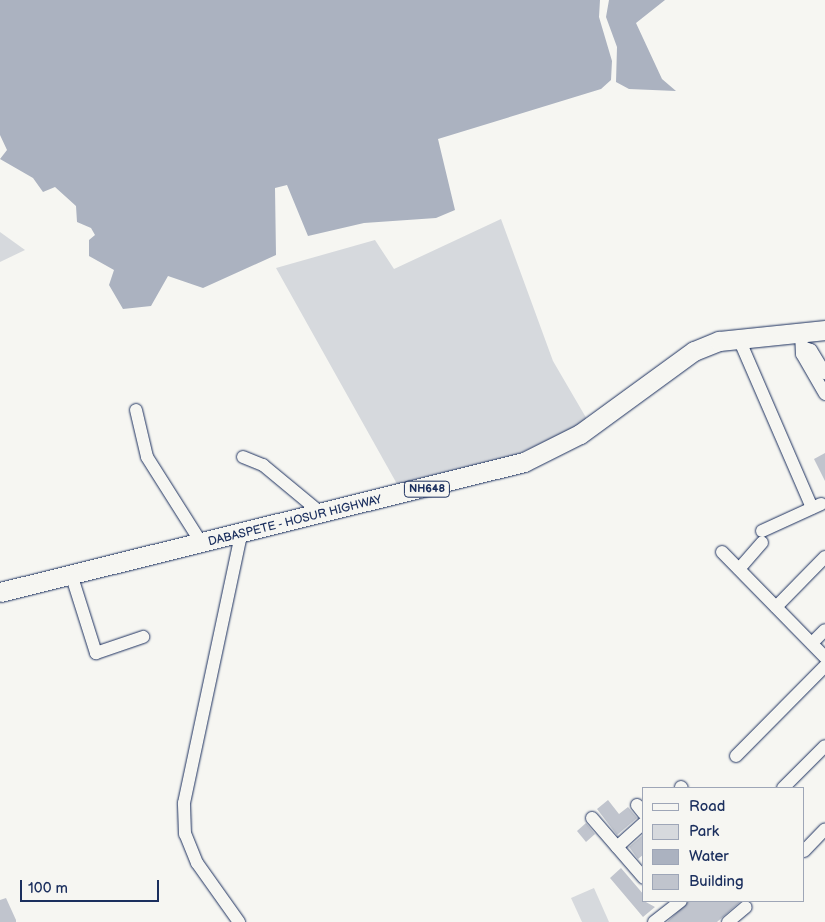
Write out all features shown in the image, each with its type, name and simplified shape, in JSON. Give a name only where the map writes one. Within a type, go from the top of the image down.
[{"type":"highway","name":"DABASPETE - HOSUR HIGHWAY","points":[[0,592],[72,577],[524,462],[580,434],[675,361],[719,341],[739,339],[803,341],[825,330]]},
{"type":"street","points":[[739,339],[816,506],[762,537],[739,570]]},
{"type":"street","points":[[803,341],[825,373]]},
{"type":"street","points":[[803,341],[802,354],[825,394]]},
{"type":"street","points":[[136,410],[147,457],[202,544]]},
{"type":"street","points":[[243,457],[263,465],[322,514]]},
{"type":"street","points":[[239,922],[197,863],[185,834],[184,803],[241,534]]},
{"type":"street","points":[[722,552],[825,656]]},
{"type":"street","points":[[776,607],[825,557]]},
{"type":"street","points":[[72,577],[96,653],[143,637]]},
{"type":"street","points":[[812,643],[825,630]]},
{"type":"street","points":[[736,756],[825,666]]},
{"type":"street","points":[[784,787],[824,750]]},
{"type":"street","points":[[592,818],[642,876]]},
{"type":"street","points":[[617,847],[642,826]]},
{"type":"street","points":[[805,850],[825,829]]},
{"type":"street","points":[[655,922],[667,905]]},
{"type":"street","points":[[728,922],[746,908]]},
{"type":"green space","points":[[501,219],[553,361],[588,421],[518,454],[397,484],[276,268],[375,240],[394,269]]},
{"type":"green space","points":[[0,232],[25,250],[0,262]]},
{"type":"green space","points":[[594,888],[609,922],[582,922],[571,898]]},
{"type":"water","points":[[0,0],[600,0],[599,17],[612,61],[611,80],[601,89],[438,139],[455,210],[436,218],[364,223],[308,236],[287,185],[275,188],[276,255],[203,288],[168,276],[151,306],[123,309],[109,285],[114,270],[89,256],[89,240],[95,235],[91,228],[77,222],[76,206],[55,187],[43,192],[33,178],[0,159],[7,150],[0,135]]},
{"type":"water","points":[[609,0],[665,0],[636,23],[662,79],[676,91],[629,89],[616,82],[617,47],[606,17]]},
{"type":"building","points":[[825,453],[825,481],[814,459]]},
{"type":"building","points":[[608,800],[619,814],[628,807],[637,818],[617,835],[597,809]]},
{"type":"building","points":[[586,823],[595,834],[586,842],[577,831]]},
{"type":"building","points":[[642,836],[642,856],[638,859],[629,847]]},
{"type":"building","points":[[621,868],[642,893],[642,902],[655,907],[643,917],[610,878]]},
{"type":"building","points":[[6,898],[16,922],[0,922],[0,900]]},
{"type":"building","points":[[688,902],[740,902],[717,922],[667,922]]}]
